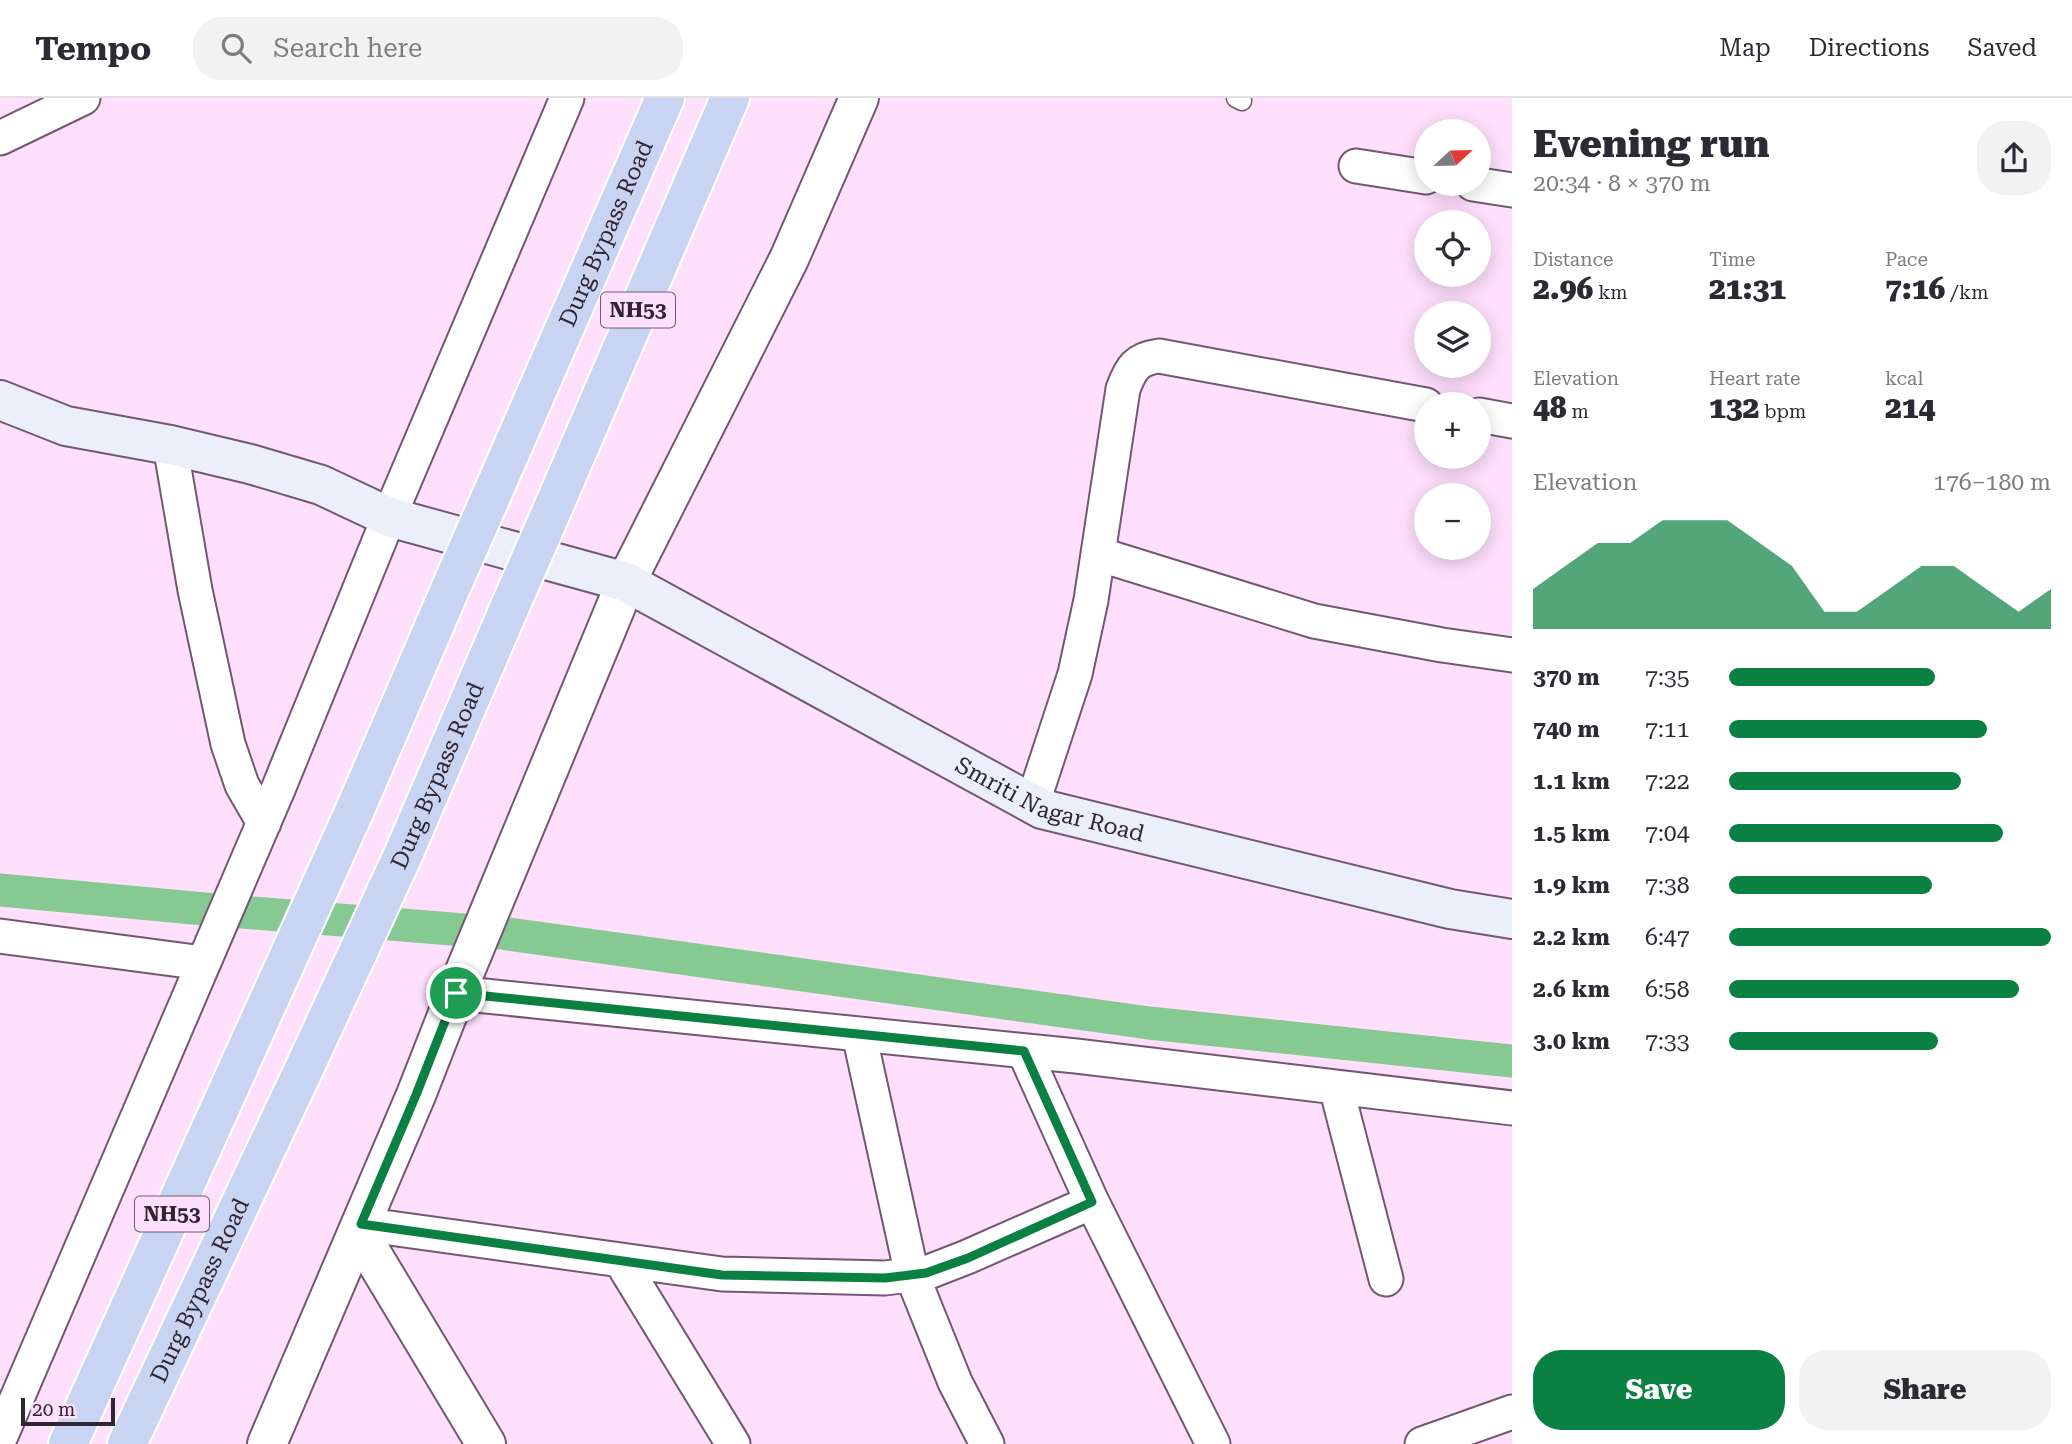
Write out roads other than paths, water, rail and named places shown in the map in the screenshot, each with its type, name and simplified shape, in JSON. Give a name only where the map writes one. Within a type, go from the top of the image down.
[{"type":"highway","name":"Durg Bypass Road","points":[[68,1444],[336,852],[665,98]]},
{"type":"highway","name":"Durg Bypass Road","points":[[127,1444],[403,855],[730,98]]},
{"type":"main road","name":"Smriti Nagar Road","points":[[0,400],[18,416],[170,445],[250,464],[321,485],[389,517],[626,582],[1041,810],[1450,909],[1512,919]]},
{"type":"street","points":[[0,138],[83,98]]},
{"type":"street","points":[[0,1437],[264,823],[389,517],[567,98]]},
{"type":"street","points":[[267,1444],[416,1095],[626,582],[789,259],[859,98]]},
{"type":"street","points":[[1356,166],[1414,175]]},
{"type":"street","points":[[1491,187],[1512,190]]},
{"type":"street","points":[[1032,804],[1075,674],[1091,600],[1123,389],[1130,370],[1144,358],[1159,356],[1414,403]]},
{"type":"street","points":[[1491,417],[1512,421]]},
{"type":"street","points":[[170,445],[190,565],[228,744],[242,785],[264,823]]},
{"type":"street","points":[[1098,554],[1314,621],[1404,639],[1512,655]]},
{"type":"street","points":[[0,936],[203,963]]},
{"type":"street","points":[[456,993],[1024,1051],[1512,1108]]},
{"type":"street","points":[[859,1034],[912,1275],[955,1382],[987,1444]]},
{"type":"street","points":[[1024,1051],[1092,1202],[1213,1444]]},
{"type":"street","points":[[1336,1087],[1386,1279]]},
{"type":"street","points":[[360,1228],[722,1275],[885,1278],[926,1273],[968,1258],[1092,1202]]},
{"type":"street","points":[[360,1228],[485,1444]]},
{"type":"street","points":[[621,1261],[733,1444]]},
{"type":"street","points":[[1422,1444],[1512,1412]]},
{"type":"waterway","points":[[0,890],[501,933],[1149,1023],[1512,1061]]}]
